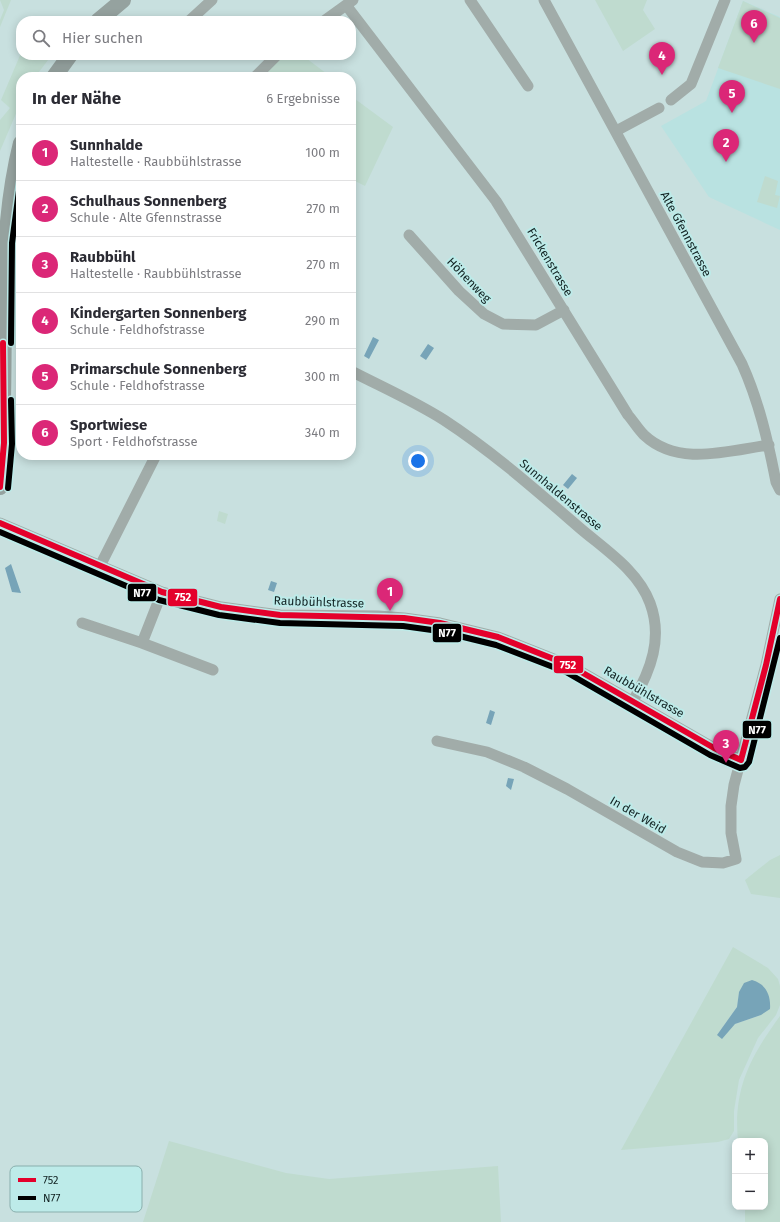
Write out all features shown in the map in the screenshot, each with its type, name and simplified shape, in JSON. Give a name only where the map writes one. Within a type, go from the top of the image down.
[{"type":"street","points":[[104,16],[123,0]]},
{"type":"street","points":[[194,16],[212,0]]},
{"type":"street","points":[[470,0],[528,86]]},
{"type":"street","name":"Alte Gfennstrasse","points":[[544,0],[742,364],[757,402],[776,482],[780,490]]},
{"type":"street","points":[[671,100],[692,84],[725,0]]},
{"type":"street","points":[[331,16],[350,2]]},
{"type":"street","name":"Frickenstrasse","points":[[350,2],[513,226],[628,416],[644,435],[664,448],[684,455],[719,453],[768,444]]},
{"type":"street","points":[[58,72],[66,60]]},
{"type":"street","points":[[260,72],[272,60]]},
{"type":"street","points":[[616,132],[659,108]]},
{"type":"street","points":[[0,487],[4,443],[5,221],[9,192],[16,163]]},
{"type":"street","name":"Höhenweg","points":[[409,235],[459,291],[484,314],[503,324],[536,325],[564,310]]},
{"type":"street","name":"Sunnhaldenstrasse","points":[[356,374],[437,416],[487,450],[620,562],[637,579],[650,604],[656,634],[655,646],[649,670],[633,700]]},
{"type":"street","points":[[100,566],[153,460]]},
{"type":"street","name":"Raubbühlstrasse","points":[[0,523],[162,592],[221,607],[280,615],[378,616],[440,623],[498,637],[546,655],[586,674],[714,748],[741,760]]},
{"type":"street","points":[[142,643],[162,592]]},
{"type":"street","points":[[741,760],[766,665],[780,599]]},
{"type":"street","points":[[82,623],[142,643],[213,670]]},
{"type":"street","name":"In der Weid","points":[[437,741],[487,752],[524,767],[567,789],[677,852],[702,862],[723,863],[736,859],[731,833],[731,806],[741,760]]},
{"type":"shaded area","points":[[743,1],[780,17],[780,230],[709,197],[661,126],[706,101]]},
{"type":"shaded area","points":[[373,337],[379,340],[369,359],[364,356]]},
{"type":"shaded area","points":[[428,344],[434,348],[426,360],[420,356]]},
{"type":"shaded area","points":[[572,474],[577,478],[568,489],[563,485]]},
{"type":"shaded area","points":[[11,564],[21,593],[12,592],[5,568]]},
{"type":"shaded area","points":[[271,581],[277,583],[274,592],[268,590]]},
{"type":"shaded area","points":[[490,710],[495,712],[491,725],[486,723]]},
{"type":"shaded area","points":[[508,778],[514,779],[511,790],[506,786]]},
{"type":"shaded area","points":[[752,980],[761,984],[767,991],[770,999],[770,1009],[761,1015],[735,1024],[722,1039],[717,1035],[737,1007],[739,992],[744,983]]},
{"type":"green space","points":[[0,0],[11,0],[0,27],[0,20],[4,10]]},
{"type":"green space","points":[[595,0],[647,0],[643,10],[655,29],[623,51]]},
{"type":"green space","points":[[743,1],[780,18],[780,89],[718,68]]},
{"type":"green space","points":[[18,60],[48,60],[39,72],[16,72],[16,114],[0,151],[0,120],[10,108],[1,100]]},
{"type":"green space","points":[[275,60],[309,60],[324,72],[264,72]]},
{"type":"green space","points":[[356,100],[393,127],[365,186],[356,182]]},
{"type":"green space","points":[[765,176],[778,181],[775,195],[780,196],[777,208],[757,202]]},
{"type":"green space","points":[[219,511],[228,514],[225,524],[217,521]]},
{"type":"green space","points":[[780,855],[780,898],[751,894],[745,880],[770,860]]},
{"type":"green space","points":[[733,947],[768,968],[778,979],[780,986],[780,1005],[776,1015],[758,1038],[739,1080],[734,1111],[734,1131],[729,1139],[718,1142],[621,1150]],"holes":[[[739,992],[761,1015],[735,1024],[717,1035],[737,1007]]]},
{"type":"green space","points":[[780,1016],[780,1222],[745,1222],[745,1210],[768,1210],[768,1138],[738,1138],[738,1105],[746,1074],[752,1060],[769,1031]]},
{"type":"green space","points":[[169,1141],[286,1173],[329,1179],[498,1166],[501,1222],[143,1222]]},
{"type":"transit line","name":"N77","points":[[11,343],[12,243],[16,213]]},
{"type":"transit line","name":"752","points":[[0,487],[4,443],[3,343]]},
{"type":"transit line","name":"N77","points":[[8,488],[12,444],[11,400]]},
{"type":"transit line","name":"752","points":[[0,523],[162,592],[221,607],[280,615],[404,618],[440,623],[498,637],[569,665],[714,748],[741,760]]},
{"type":"transit line","name":"N77","points":[[0,532],[159,600],[219,615],[280,623],[403,626],[439,631],[496,645],[566,672],[710,755],[740,768],[745,767],[749,762],[780,638]]},
{"type":"transit line","name":"752","points":[[741,760],[766,665],[780,599]]},
{"type":"place","name":"Sportwiese","points":[[754,43]]},
{"type":"place","name":"Kindergarten Sonnenberg","points":[[662,75]]},
{"type":"place","name":"Primarschule Sonnenberg","points":[[732,113]]},
{"type":"place","name":"Schulhaus Sonnenberg","points":[[726,162]]},
{"type":"place","name":"Sunnhalde","points":[[390,611]]},
{"type":"place","name":"Raubbühl","points":[[726,763]]}]
